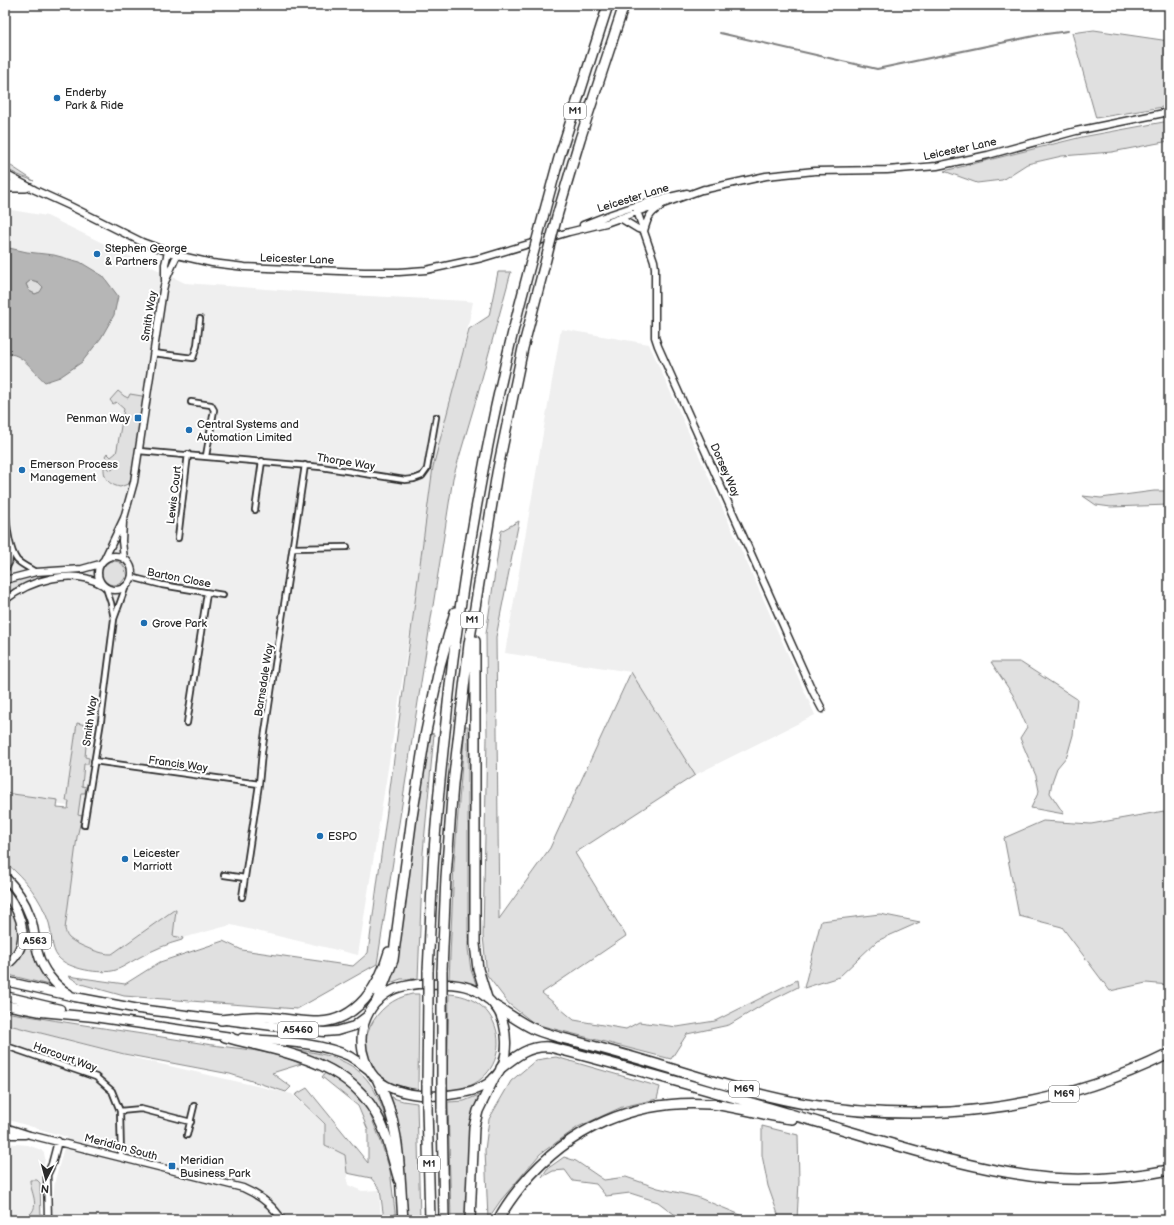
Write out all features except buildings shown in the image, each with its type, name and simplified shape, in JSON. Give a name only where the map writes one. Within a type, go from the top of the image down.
[{"type":"highway","name":"M1","points":[[430,1220],[427,1085],[428,971],[433,866],[441,762],[448,699],[466,570],[493,420],[528,273],[560,158],[608,5]]},
{"type":"highway","name":"M1","points":[[444,1220],[442,971],[446,878],[468,644],[496,480],[523,348],[575,152],[624,5]]},
{"type":"highway","points":[[482,564],[474,647],[475,944],[478,969],[487,998]]},
{"type":"highway","points":[[403,1220],[398,1154],[393,1121],[388,1102],[378,1081],[369,1070],[361,1042],[363,1028],[369,1013],[377,1001],[393,960],[418,777],[440,665],[466,570]]},
{"type":"highway","name":"A563","points":[[5,877],[19,894],[30,915],[37,952],[42,965],[58,986],[75,997]]},
{"type":"highway","points":[[5,892],[19,916],[22,935],[19,951],[5,966]]},
{"type":"highway","points":[[221,1020],[264,1017],[319,1022],[336,1019],[352,1011],[368,996],[382,973],[400,908]]},
{"type":"highway","name":"A5460","points":[[5,981],[75,997],[139,1009],[296,1029],[331,1032],[342,1030],[354,1026],[369,1013]]},
{"type":"highway","points":[[377,1001],[395,989],[418,984],[460,985],[476,991],[487,998],[495,1006],[500,1016],[506,1036],[505,1054],[501,1068],[494,1078],[478,1111],[474,1127],[470,1220]]},
{"type":"highway","name":"A5460","points":[[5,996],[94,1017],[225,1037],[305,1044],[327,1049],[350,1057],[369,1070]]},
{"type":"highway","points":[[5,1005],[41,1012],[94,1017]]},
{"type":"highway","name":"M69","points":[[495,1006],[525,1025],[541,1032],[624,1054],[713,1081],[805,1104],[847,1110],[940,1113],[1017,1104],[1066,1094],[1115,1077],[1169,1054]]},
{"type":"highway","points":[[225,1037],[310,1060],[329,1068],[351,1083],[376,1113],[389,1146],[399,1180]]},
{"type":"highway","name":"M69","points":[[501,1068],[522,1052],[534,1048],[550,1047],[998,1171],[1050,1178],[1090,1179],[1131,1176],[1169,1170]]},
{"type":"highway","points":[[378,1081],[390,1088],[404,1092],[439,1095],[461,1094],[471,1091],[484,1086],[494,1078]]},
{"type":"highway","name":"M69","points":[[498,1220],[510,1201],[535,1170],[558,1149],[588,1129],[628,1112],[668,1104],[706,1104],[737,1107],[780,1118],[819,1122]]},
{"type":"main road","points":[[5,188],[26,188]]},
{"type":"street","name":"Leicester Lane","points":[[5,174],[142,242],[168,252],[212,263],[245,267],[345,271],[409,271],[443,267],[482,258],[620,218],[660,198],[766,176],[815,171],[887,170],[937,166],[1076,131],[1169,112]]},
{"type":"street","name":"Leicester Lane","points":[[5,182],[35,190]]},
{"type":"street","name":"Leicester Lane","points":[[569,232],[604,216],[663,204],[704,190]]},
{"type":"street","points":[[620,218],[644,231],[649,216],[663,204]]},
{"type":"street","name":"Dorsey Way","points":[[636,209],[652,254],[655,268],[655,337],[658,346],[813,692],[822,709]]},
{"type":"street","points":[[165,282],[165,264],[168,252]]},
{"type":"street","points":[[165,282],[177,254]]},
{"type":"street","name":"Smith Way","points":[[124,559],[122,541],[124,518],[134,482],[140,451],[153,353],[165,282]]},
{"type":"street","name":"Smith Way","points":[[153,353],[192,358],[197,346],[200,319]]},
{"type":"street","points":[[190,402],[211,405],[214,410],[206,456]]},
{"type":"street","name":"Thorpe Way","points":[[140,451],[305,465],[405,480],[414,479],[422,476],[427,468],[436,417]]},
{"type":"street","name":"Lewis Court","points":[[178,538],[188,454]]},
{"type":"street","points":[[255,510],[262,461]]},
{"type":"street","name":"Barnsdale Way","points":[[242,897],[259,784],[263,744],[305,465]]},
{"type":"street","points":[[5,504],[6,521],[11,544],[18,560],[23,565],[36,572]]},
{"type":"street","name":"Smith Way","points":[[102,562],[124,518]]},
{"type":"street","points":[[5,570],[10,558],[11,544]]},
{"type":"street","points":[[293,548],[346,547]]},
{"type":"street","points":[[5,580],[36,572],[82,569],[114,556],[124,559],[131,568],[132,577],[126,586],[121,589],[114,590],[89,578],[81,577],[51,579],[28,586],[5,600]]},
{"type":"street","points":[[102,562],[97,574],[103,586]]},
{"type":"street","name":"Barton Close","points":[[132,577],[162,586],[223,595]]},
{"type":"street","name":"Smith Way","points":[[103,586],[111,603],[114,619]]},
{"type":"street","name":"Smith Way","points":[[84,825],[101,721],[114,619],[126,586]]},
{"type":"street","points":[[187,723],[207,593]]},
{"type":"street","name":"Francis Way","points":[[94,761],[259,784]]},
{"type":"street","points":[[224,875],[245,878]]},
{"type":"street","name":"Harcourt Way","points":[[9,1047],[96,1077],[112,1091],[120,1111],[120,1158]]},
{"type":"street","points":[[187,1135],[194,1106]]},
{"type":"street","points":[[120,1111],[141,1109],[191,1122]]},
{"type":"street","name":"Meridian South","points":[[5,1127],[30,1135],[243,1188],[258,1195],[271,1206],[282,1220]]},
{"type":"street","name":"Meridian South","points":[[5,1135],[30,1135]]},
{"type":"street","points":[[48,1220],[46,1175],[52,1164],[58,1141]]},
{"type":"shaded area","points":[[1094,30],[1169,41],[1169,106],[1096,118],[1072,33]]},
{"type":"shaded area","points":[[1169,121],[1169,141],[1112,152],[1062,156],[1027,164],[1002,180],[977,183],[944,171],[1082,137]]},
{"type":"shaded area","points":[[5,162],[34,181],[5,168]]},
{"type":"shaded area","points":[[5,209],[47,216],[185,283],[473,302],[429,513],[358,955],[231,925],[175,940],[113,961],[63,938],[75,807],[5,797]]},
{"type":"shaded area","points":[[9,248],[54,255],[80,262],[103,276],[118,296],[114,315],[101,338],[82,362],[60,377],[45,382],[22,359],[11,354],[5,354],[5,249]],"holes":[[[31,280],[38,282],[43,287],[40,292],[35,294],[29,291],[26,284]]]},
{"type":"shaded area","points":[[498,272],[511,272],[453,478],[377,964],[297,1009],[124,996],[81,984],[68,976],[125,984],[160,962],[223,941],[242,950],[353,966],[368,953],[433,467],[469,329],[489,316]]},
{"type":"shaded area","points":[[31,280],[38,282],[43,287],[41,292],[35,294],[29,291],[26,284]]},
{"type":"shaded area","points":[[561,329],[649,344],[815,715],[695,775],[631,672],[505,653]]},
{"type":"shaded area","points":[[118,391],[128,398],[130,394],[142,396],[145,399],[133,478],[128,484],[120,487],[115,486],[108,481],[104,474],[105,460],[109,469],[112,470],[115,466],[114,463],[110,462],[105,456],[107,453],[111,457],[116,453],[117,449],[124,409],[116,402],[113,404],[110,400]]},
{"type":"shaded area","points":[[1154,491],[1169,491],[1169,505],[1111,507],[1096,505],[1083,496],[1101,498]]},
{"type":"shaded area","points":[[519,521],[496,637],[499,919],[550,848],[631,672],[695,775],[575,853],[626,936],[542,993],[574,1020],[626,1029],[639,1022],[677,1027],[715,1021],[797,980],[798,987],[764,1004],[729,1025],[687,1034],[671,1059],[535,1024],[509,1004],[487,975],[483,936],[487,737],[486,634],[501,531]]},
{"type":"shaded area","points":[[114,561],[119,562],[125,568],[125,578],[119,584],[114,585],[109,584],[103,578],[102,573],[103,568],[109,562]]},
{"type":"shaded area","points":[[80,572],[80,574],[70,573],[40,577],[13,589],[5,595],[5,584],[23,578],[61,573]]},
{"type":"shaded area","points":[[991,662],[1020,662],[1077,699],[1073,735],[1067,756],[1057,768],[1050,793],[1064,814],[1031,808],[1039,791],[1036,776],[1020,738],[1027,727],[1013,695]]},
{"type":"shaded area","points":[[77,723],[90,726],[93,731],[93,735],[87,735],[85,757],[89,758],[88,764],[84,764],[82,786],[86,787],[85,793],[81,793],[78,815],[82,816],[77,837],[65,929],[67,935],[73,941],[83,946],[102,953],[112,954],[176,910],[173,936],[183,938],[182,940],[150,952],[119,969],[102,972],[77,968],[69,965],[58,957],[53,945],[49,923],[42,905],[26,882],[5,862],[5,793],[58,800],[57,808],[68,809],[69,801],[66,801]]},
{"type":"shaded area","points":[[465,726],[468,726],[468,949],[471,970],[477,987],[463,981],[449,980],[454,864]]},
{"type":"shaded area","points":[[430,733],[434,734],[423,853],[418,979],[401,979],[387,984],[395,960]]},
{"type":"shaded area","points":[[1164,811],[1169,822],[1169,985],[1146,983],[1110,991],[1062,927],[1019,916],[1004,838],[1043,821],[1091,824]]},
{"type":"shaded area","points":[[5,895],[18,922],[19,937],[18,945],[15,951],[5,962]]},
{"type":"shaded area","points":[[880,914],[920,922],[877,941],[839,977],[804,988],[821,921]]},
{"type":"shaded area","points":[[25,940],[31,942],[37,965],[49,985],[5,974],[5,971],[19,958],[23,950]]},
{"type":"shaded area","points":[[412,994],[419,994],[418,1090],[398,1087],[380,1076],[373,1069],[368,1060],[366,1050],[366,1036],[377,1015],[392,1002]]},
{"type":"shaded area","points":[[449,994],[471,999],[486,1011],[495,1026],[498,1043],[495,1060],[485,1075],[470,1086],[448,1090],[447,1084]]},
{"type":"shaded area","points":[[5,1012],[267,1053],[290,1059],[301,1064],[272,1073],[291,1087],[286,1092],[230,1074],[124,1054],[5,1024]]},
{"type":"shaded area","points":[[5,1024],[143,1060],[292,1094],[325,1125],[325,1146],[345,1155],[348,1185],[362,1191],[379,1190],[381,1220],[5,1220],[5,1143],[28,1145],[41,1150],[44,1153],[45,1158],[39,1191],[41,1218],[51,1218],[55,1180],[67,1137],[5,1119]]},
{"type":"shaded area","points":[[298,1050],[332,1057],[345,1062],[357,1070],[366,1079],[374,1091],[381,1105],[387,1123],[375,1102],[360,1084],[331,1064]]},
{"type":"shaded area","points":[[556,1057],[660,1087],[657,1099],[622,1107],[578,1127],[540,1154],[501,1200],[488,1219],[485,1150],[489,1119],[511,1081],[536,1060]]},
{"type":"shaded area","points":[[326,1072],[350,1089],[369,1112],[390,1170],[396,1220],[384,1220],[380,1189],[371,1178],[347,1173],[345,1155],[325,1145],[325,1124],[295,1095],[307,1088],[368,1163],[368,1130],[358,1106],[322,1077]]},
{"type":"shaded area","points":[[479,1095],[473,1111],[469,1130],[466,1220],[451,1220],[448,1102],[464,1101]]},
{"type":"shaded area","points":[[390,1097],[417,1103],[420,1220],[407,1220],[396,1118]]},
{"type":"shaded area","points":[[762,1126],[798,1135],[799,1181],[797,1220],[780,1220],[768,1186],[762,1155]]},
{"type":"shaded area","points":[[564,1157],[576,1161],[604,1180],[626,1177],[658,1188],[697,1197],[753,1220],[682,1220],[658,1202],[630,1193],[606,1196],[596,1184],[573,1181],[565,1170],[553,1171],[542,1177],[547,1169]]},
{"type":"shaded area","points":[[30,1180],[37,1180],[40,1183],[41,1218],[5,1220],[6,1217],[29,1215],[32,1211],[35,1203]]},
{"type":"waterway","points":[[720,33],[877,69],[1039,35],[1068,31]]},
{"type":"place","name":"Enderby Park & Ride","points":[[57,98]]},
{"type":"place","name":"Stephen George & Partners","points":[[97,254]]},
{"type":"place","name":"Penman Way","points":[[138,418]]},
{"type":"place","name":"Central Systems and Automation Limited","points":[[189,430]]},
{"type":"place","name":"Emerson Process Management","points":[[22,470]]},
{"type":"place","name":"Grove Park","points":[[144,623]]},
{"type":"place","name":"ESPO","points":[[320,836]]},
{"type":"place","name":"Leicester Marriott","points":[[125,859]]},
{"type":"place","name":"Meridian Business Park","points":[[172,1166]]}]
